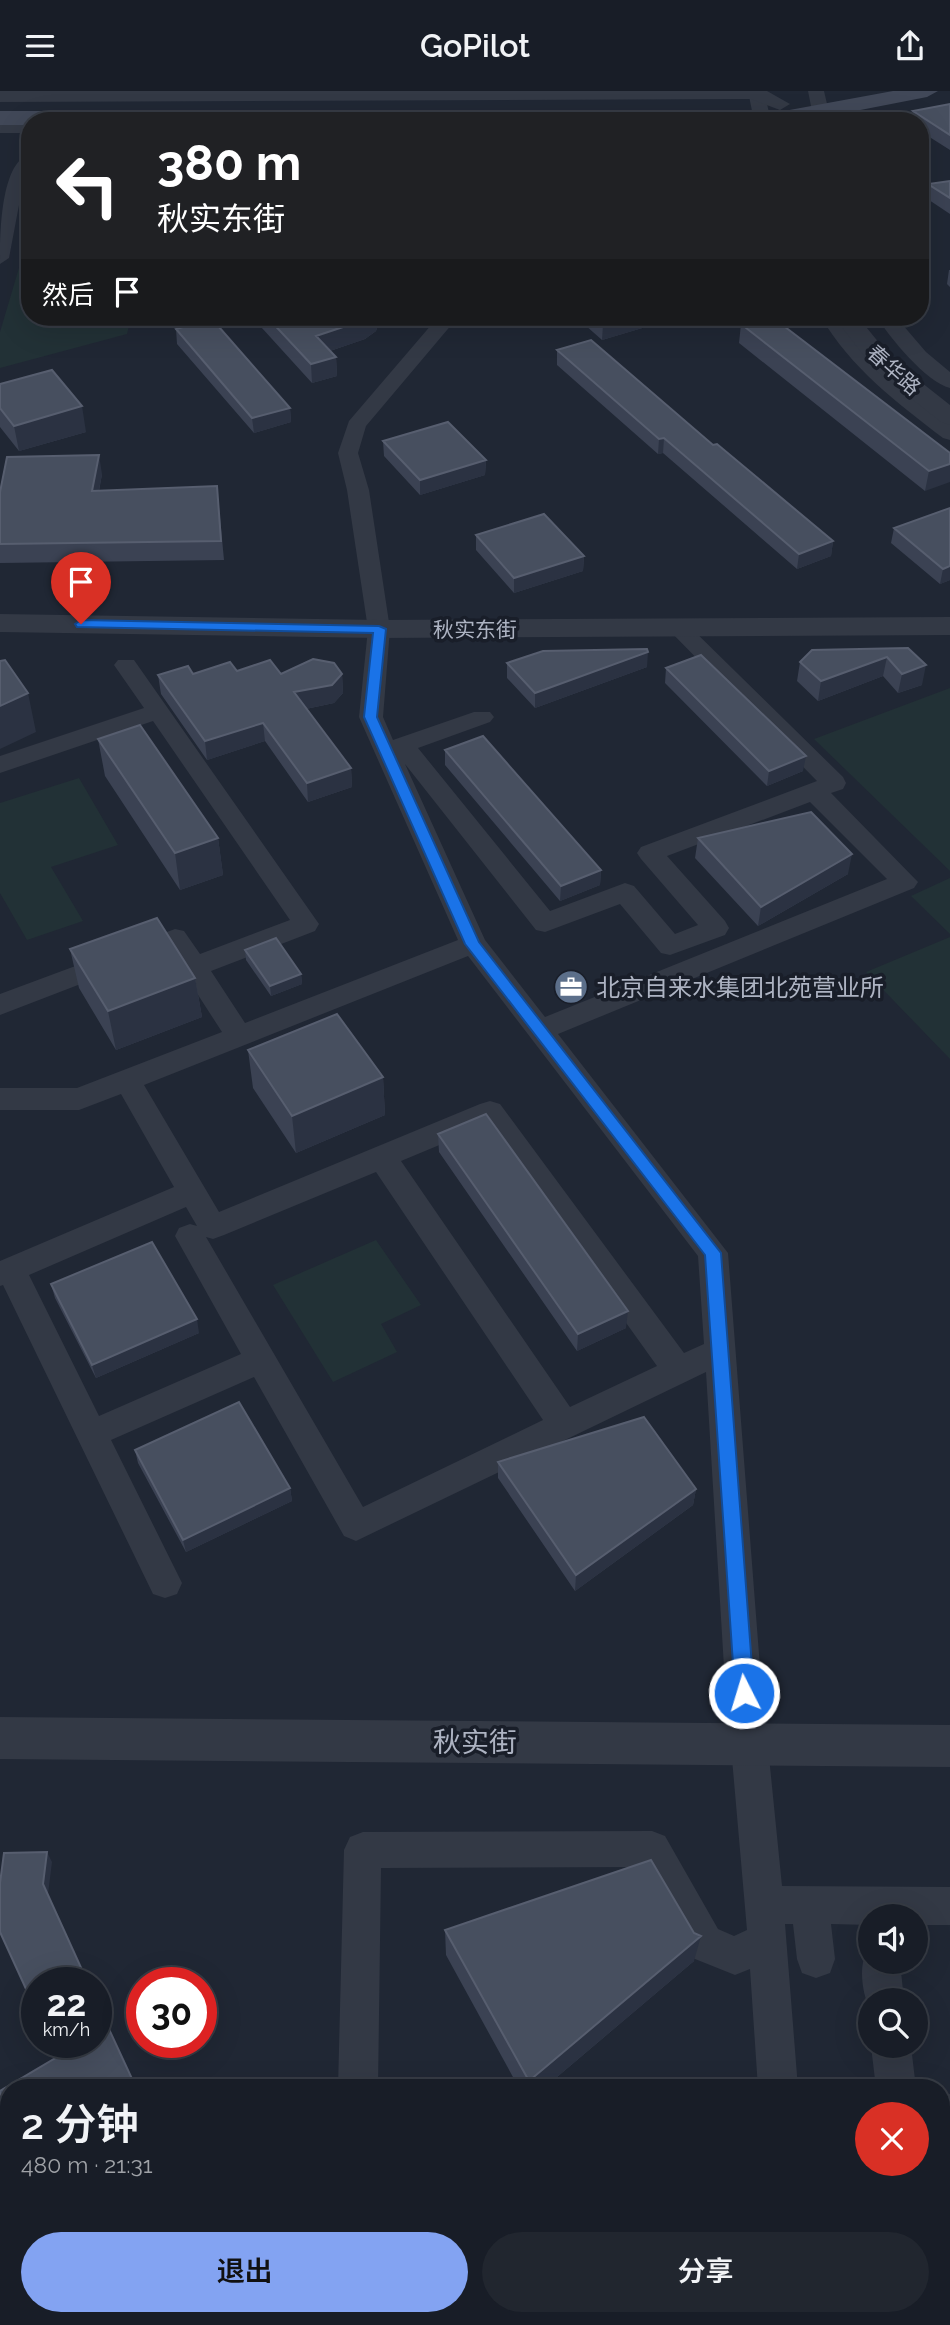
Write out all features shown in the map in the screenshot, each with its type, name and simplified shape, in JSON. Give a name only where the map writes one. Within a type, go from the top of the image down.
[{"type":"main road","points":[[0,110],[788,107],[854,91]]},
{"type":"main road","points":[[708,112],[788,107],[927,91]]},
{"type":"main road","points":[[0,118],[21,118]]},
{"type":"street","points":[[501,91],[626,106]]},
{"type":"street","points":[[0,96],[531,95],[788,107]]},
{"type":"street","points":[[0,127],[21,127]]},
{"type":"street","points":[[0,258],[14,187],[21,170]]},
{"type":"street","points":[[440,326],[356,425],[348,453],[359,490],[379,629],[371,717],[545,923],[625,892],[670,946],[716,928],[650,853],[834,783],[677,627]]},
{"type":"street","points":[[835,326],[867,367],[950,434]]},
{"type":"street","name":"春华路","points":[[853,326],[884,365],[950,417]]},
{"type":"street","name":"春华路","points":[[876,326],[898,353],[950,396]]},
{"type":"street","points":[[894,326],[919,356],[950,382]]},
{"type":"street","name":"秋实东街","points":[[0,623],[379,629],[950,625]]},
{"type":"street","points":[[126,665],[306,924],[194,967]]},
{"type":"street","points":[[0,765],[158,711]]},
{"type":"street","points":[[395,748],[482,717]]},
{"type":"street","points":[[395,748],[472,944],[713,1253],[749,1745],[777,2079]]},
{"type":"street","points":[[541,1030],[905,882],[814,791]]},
{"type":"street","points":[[0,1005],[175,938],[239,1036]]},
{"type":"street","points":[[0,1099],[79,1098],[472,944]]},
{"type":"street","points":[[127,1080],[181,1197],[202,1232],[260,1360],[356,1526],[720,1350]]},
{"type":"street","points":[[202,1232],[490,1112],[679,1371]]},
{"type":"street","points":[[382,1157],[565,1426]]},
{"type":"street","points":[[165,1583],[91,1434],[5,1272],[181,1197]]},
{"type":"street","points":[[91,1434],[260,1360]]},
{"type":"street","name":"秋实街","points":[[0,1738],[950,1746]]},
{"type":"street","points":[[358,2079],[363,1850],[652,1849],[704,1943],[735,1956],[766,1923],[810,1906],[858,1910]]},
{"type":"street","points":[[810,1906],[816,1959]]},
{"type":"street","points":[[928,1907],[950,1906]]},
{"type":"street","points":[[892,2058],[895,2079]]},
{"type":"shaded area","points":[[21,261],[21,326],[129,326],[127,334],[0,368],[0,332]]},
{"type":"shaded area","points":[[950,688],[950,871],[814,739]]},
{"type":"shaded area","points":[[79,778],[118,845],[51,867],[83,921],[27,940],[0,893],[0,803]]},
{"type":"shaded area","points":[[950,878],[950,934],[911,896]]},
{"type":"shaded area","points":[[950,937],[950,1059],[866,972]]},
{"type":"shaded area","points":[[376,1240],[421,1305],[381,1324],[397,1352],[333,1382],[273,1285]]},
{"type":"building","points":[[950,104],[950,135],[929,121],[929,112],[913,111]]},
{"type":"building","points":[[950,181],[950,198],[929,185]]},
{"type":"building","points":[[187,326],[218,326],[290,408],[252,418],[176,329]]},
{"type":"building","points":[[275,326],[346,326],[316,336],[336,357],[311,364]]},
{"type":"building","points":[[744,326],[784,326],[950,453],[950,464],[929,471]]},
{"type":"building","points":[[591,340],[713,445],[717,444],[833,541],[799,554],[664,438],[659,439],[557,350]]},
{"type":"building","points":[[52,370],[82,406],[14,426],[0,408],[0,384]]},
{"type":"building","points":[[448,422],[486,460],[420,480],[383,441]]},
{"type":"building","points":[[99,455],[92,491],[217,486],[221,541],[0,544],[0,492],[7,457]]},
{"type":"building","points":[[950,508],[950,566],[943,569],[894,528]]},
{"type":"building","points":[[544,514],[584,556],[514,578],[476,535]]},
{"type":"building","points":[[908,648],[926,665],[902,674],[887,657],[821,681],[800,662],[812,650]]},
{"type":"building","points":[[647,649],[648,652],[535,693],[507,663],[543,651]]},
{"type":"building","points":[[701,655],[806,756],[769,771],[666,668]]},
{"type":"building","points":[[313,659],[334,663],[342,674],[332,685],[294,692],[351,768],[307,783],[263,723],[205,741],[158,675],[188,666],[193,674],[230,662],[237,671],[270,660],[281,674]]},
{"type":"building","points":[[5,660],[28,693],[0,706],[0,661]]},
{"type":"building","points":[[140,725],[218,838],[175,853],[98,739]]},
{"type":"building","points":[[483,736],[601,870],[561,886],[445,750]]},
{"type":"building","points":[[811,812],[852,854],[761,907],[698,838]]},
{"type":"building","points":[[157,918],[195,978],[108,1011],[70,949]]},
{"type":"building","points":[[276,938],[301,974],[270,986],[245,950]]},
{"type":"building","points":[[337,1014],[383,1077],[292,1116],[248,1050]]},
{"type":"building","points":[[486,1114],[628,1311],[578,1334],[438,1134]]},
{"type":"building","points":[[152,1242],[197,1319],[92,1365],[51,1284]]},
{"type":"building","points":[[239,1402],[290,1488],[183,1540],[135,1450]]},
{"type":"building","points":[[644,1417],[696,1489],[576,1575],[498,1462]]},
{"type":"building","points":[[47,1852],[43,1884],[81,1967],[21,1967],[21,1978],[0,1932],[0,1883],[4,1853]]},
{"type":"building","points":[[651,1860],[694,1933],[701,1936],[531,2079],[528,2079],[445,1930]]},
{"type":"building","points":[[112,2036],[132,2079],[20,2079],[55,2058],[112,2058]]},
{"type":"place","name":"北京自来水集团北苑营业所","points":[[571,987]]},
{"type":"route","points":[[81,624],[379,629],[371,717],[472,944],[713,1253],[744,1693]]}]
